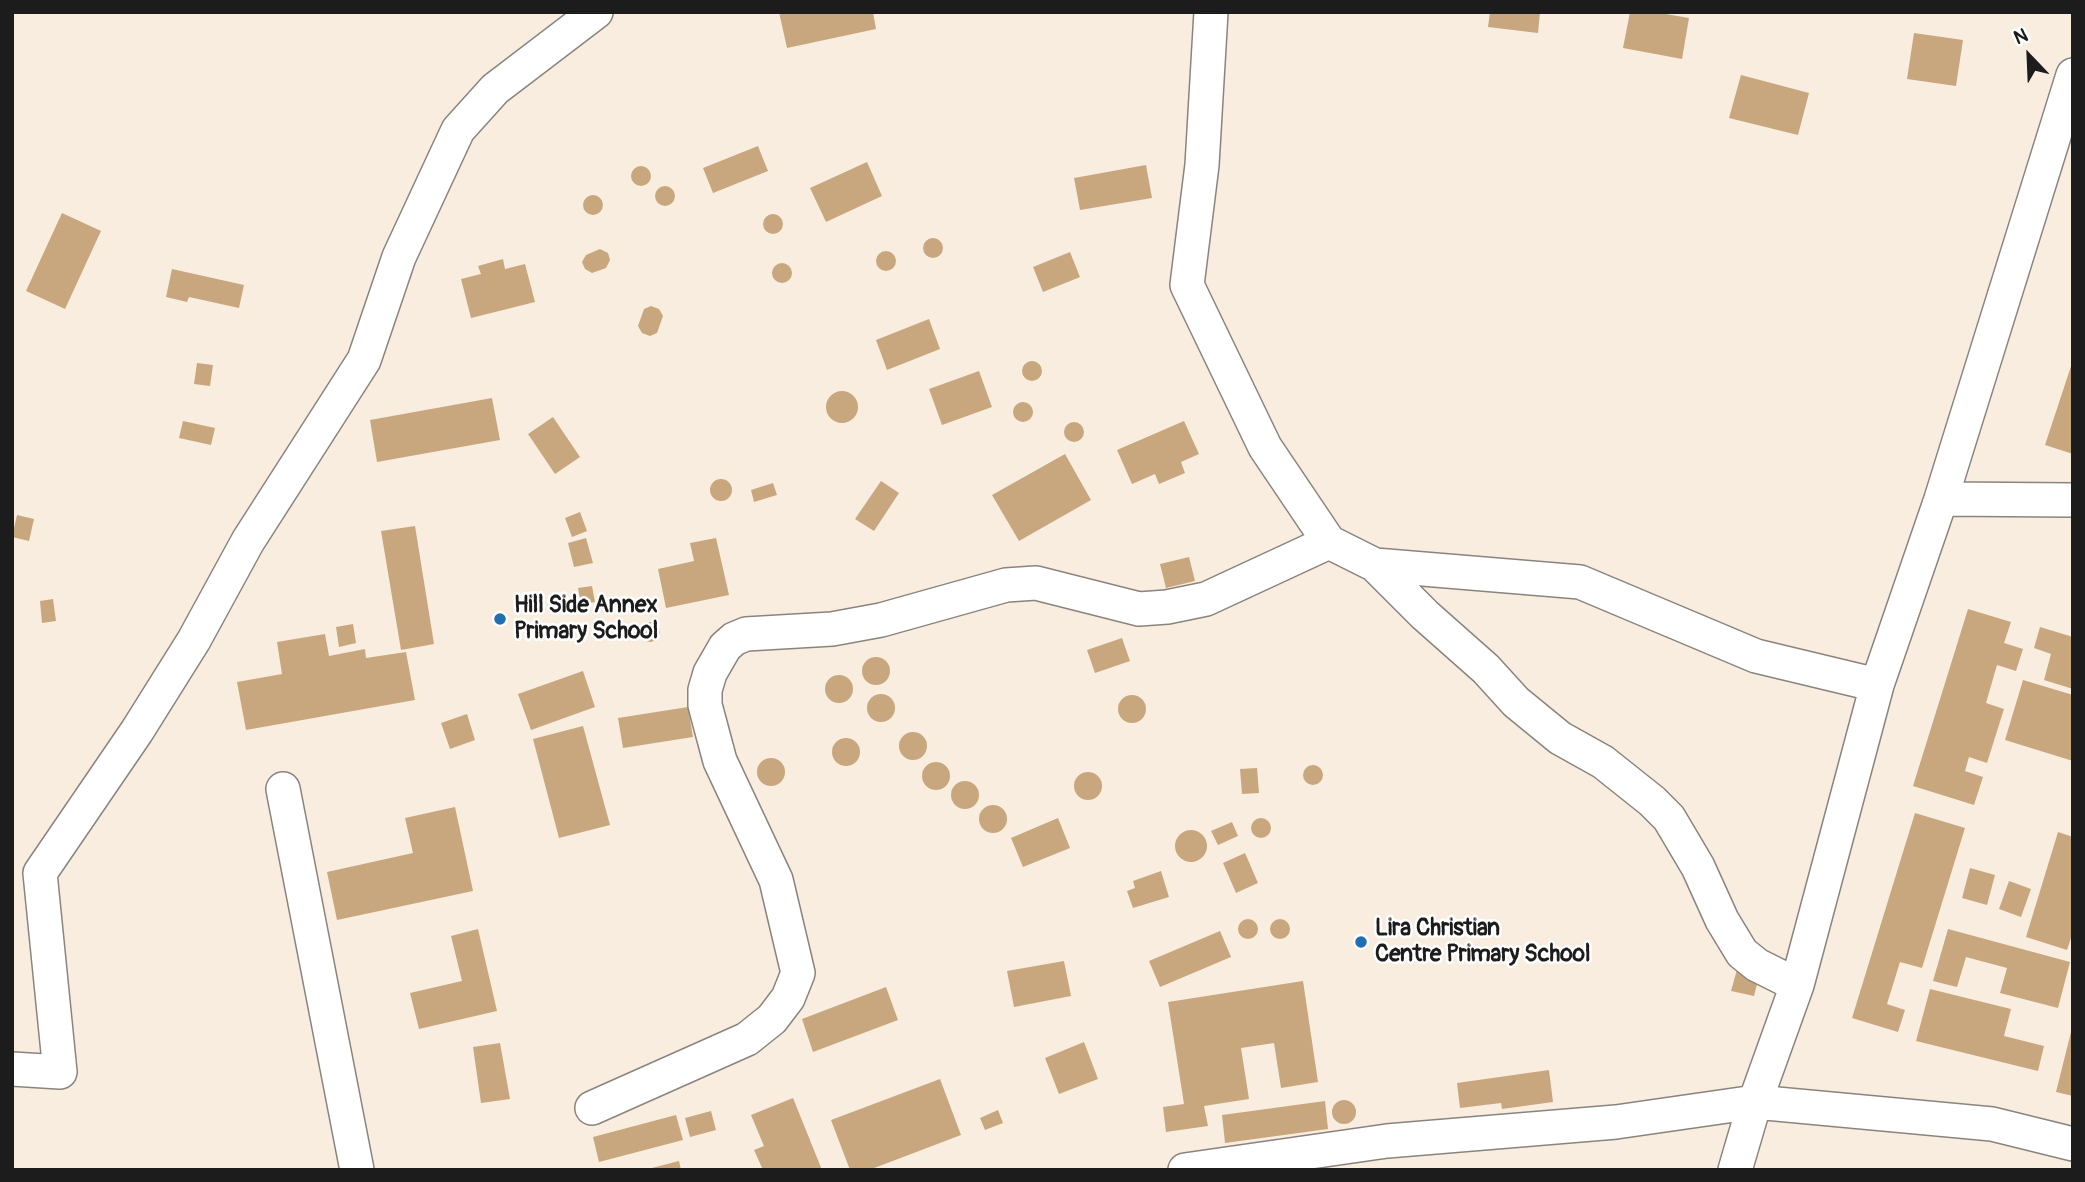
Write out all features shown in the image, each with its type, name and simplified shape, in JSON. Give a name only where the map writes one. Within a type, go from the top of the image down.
[{"type":"street","points":[[12,1069],[60,1072],[40,873],[137,731],[194,640],[248,541],[364,360],[399,257],[458,130],[495,89],[596,12]]},
{"type":"street","points":[[1211,12],[1202,165],[1187,285],[1265,446],[1329,542],[1375,565],[1425,615],[1486,669],[1516,702],[1560,738],[1603,762],[1669,818],[1698,867],[1722,920],[1742,953],[1757,965],[1797,985]]},
{"type":"street","points":[[1735,1170],[1755,1102],[1797,985],[1877,685],[1941,499],[2073,75]]},
{"type":"street","points":[[1941,499],[2073,500]]},
{"type":"street","points":[[592,1108],[747,1039],[772,1020],[788,998],[798,973],[776,880],[720,761],[705,705],[705,690],[710,673],[724,647],[734,639],[746,634],[832,629],[881,620],[1006,585],[1036,583],[1139,609],[1167,607],[1206,599],[1329,542]]},
{"type":"street","points":[[1375,565],[1580,582],[1756,656],[1877,685]]},
{"type":"street","points":[[283,789],[357,1170]]},
{"type":"street","points":[[1185,1170],[1387,1141],[1616,1122],[1755,1102],[1993,1124],[2073,1144]]},
{"type":"building","points":[[779,12],[873,12],[876,29],[787,48]]},
{"type":"building","points":[[1490,12],[1540,12],[1538,33],[1488,27]]},
{"type":"building","points":[[1630,12],[1654,12],[1689,18],[1682,59],[1623,48]]},
{"type":"building","points":[[1914,33],[1963,40],[1956,86],[1907,79]]},
{"type":"building","points":[[1741,75],[1809,93],[1798,135],[1729,118]]},
{"type":"building","points":[[758,146],[768,171],[713,193],[703,168]]},
{"type":"building","points":[[867,162],[882,196],[826,222],[810,188]]},
{"type":"building","points":[[1146,165],[1152,198],[1080,210],[1074,178]]},
{"type":"building","points":[[641,166],[648,169],[651,176],[648,183],[641,186],[634,183],[631,176],[634,169]]},
{"type":"building","points":[[665,186],[672,189],[675,196],[672,203],[665,206],[658,203],[655,196],[658,189]]},
{"type":"building","points":[[593,195],[600,198],[603,205],[600,212],[593,215],[586,212],[583,205],[586,198]]},
{"type":"building","points":[[62,213],[101,231],[65,309],[26,291]]},
{"type":"building","points":[[773,214],[780,217],[783,224],[780,231],[773,234],[766,231],[763,224],[766,217]]},
{"type":"building","points":[[933,238],[940,241],[943,248],[940,255],[933,258],[926,255],[923,248],[926,241]]},
{"type":"building","points":[[600,249],[608,253],[610,260],[606,268],[592,273],[585,269],[582,262],[586,255]]},
{"type":"building","points":[[886,251],[893,254],[896,261],[893,268],[886,271],[879,268],[876,261],[879,254]]},
{"type":"building","points":[[1070,252],[1080,277],[1043,292],[1033,267]]},
{"type":"building","points":[[503,259],[505,269],[525,264],[535,302],[471,318],[461,279],[481,274],[478,266]]},
{"type":"building","points":[[782,263],[789,266],[792,273],[789,280],[782,283],[775,280],[772,273],[775,266]]},
{"type":"building","points":[[172,269],[244,285],[239,308],[189,297],[187,302],[166,297]]},
{"type":"building","points":[[651,306],[659,309],[663,316],[657,333],[650,336],[642,333],[638,326],[644,309]]},
{"type":"building","points":[[929,319],[940,349],[887,370],[876,340]]},
{"type":"building","points":[[1032,361],[1039,364],[1042,371],[1039,378],[1032,381],[1025,378],[1022,371],[1025,364]]},
{"type":"building","points":[[197,363],[213,365],[210,386],[194,384]]},
{"type":"building","points":[[2073,363],[2073,454],[2045,445]]},
{"type":"building","points":[[979,371],[992,407],[942,425],[929,389]]},
{"type":"building","points":[[842,391],[853,396],[858,407],[853,418],[842,423],[831,418],[826,407],[831,396]]},
{"type":"building","points":[[492,398],[500,440],[377,462],[370,420]]},
{"type":"building","points":[[1023,402],[1030,405],[1033,412],[1030,419],[1023,422],[1016,419],[1013,412],[1016,405]]},
{"type":"building","points":[[553,417],[580,457],[555,474],[528,434]]},
{"type":"building","points":[[183,421],[215,428],[211,445],[179,438]]},
{"type":"building","points":[[1184,421],[1199,454],[1181,462],[1185,473],[1159,484],[1155,474],[1132,484],[1117,450]]},
{"type":"building","points":[[1074,422],[1081,425],[1084,432],[1081,439],[1074,442],[1067,439],[1064,432],[1067,425]]},
{"type":"building","points":[[1065,454],[1091,500],[1019,541],[992,495]]},
{"type":"building","points":[[721,479],[731,486],[732,490],[725,500],[721,501],[711,494],[710,490],[717,480]]},
{"type":"building","points":[[881,481],[899,493],[874,531],[855,519]]},
{"type":"building","points":[[773,483],[777,495],[754,502],[751,490]]},
{"type":"building","points":[[580,512],[587,531],[572,537],[565,518]]},
{"type":"building","points":[[17,515],[34,519],[29,541],[12,537]]},
{"type":"building","points":[[415,526],[434,644],[401,650],[381,531]]},
{"type":"building","points":[[586,538],[593,563],[574,567],[568,543]]},
{"type":"building","points":[[716,538],[729,595],[666,608],[658,569],[694,561],[690,543]]},
{"type":"building","points":[[1189,557],[1195,581],[1166,588],[1160,564]]},
{"type":"building","points":[[592,586],[595,602],[581,605],[578,588]]},
{"type":"building","points":[[53,599],[56,621],[42,623],[40,601]]},
{"type":"building","points":[[1968,609],[2011,622],[2004,643],[2023,649],[2016,671],[1997,665],[1986,703],[2004,709],[1987,763],[1969,757],[1965,771],[1983,777],[1974,805],[1913,786]]},
{"type":"building","points":[[646,622],[654,622],[660,632],[654,642],[646,642],[640,636],[640,628]]},
{"type":"building","points":[[353,624],[356,643],[339,647],[336,627]]},
{"type":"building","points":[[2040,627],[2073,637],[2073,689],[2044,680],[2051,654],[2034,648]]},
{"type":"building","points":[[325,634],[329,656],[365,649],[366,658],[406,652],[415,700],[246,730],[237,682],[282,674],[277,642]]},
{"type":"building","points":[[1122,638],[1130,661],[1095,673],[1087,650]]},
{"type":"building","points":[[876,657],[886,661],[890,671],[886,681],[876,685],[866,681],[862,671],[866,661]]},
{"type":"building","points":[[583,671],[595,707],[531,730],[518,694]]},
{"type":"building","points":[[839,675],[849,679],[853,689],[849,699],[839,703],[829,699],[825,689],[829,679]]},
{"type":"building","points":[[2023,680],[2073,695],[2073,761],[2005,740]]},
{"type":"building","points":[[881,694],[891,698],[895,708],[891,718],[881,722],[871,718],[867,708],[871,698]]},
{"type":"building","points":[[1132,695],[1142,699],[1146,709],[1142,719],[1132,723],[1122,719],[1118,709],[1122,699]]},
{"type":"building","points":[[688,707],[693,737],[623,748],[618,718]]},
{"type":"building","points":[[467,714],[475,740],[450,749],[441,723]]},
{"type":"building","points":[[583,726],[610,825],[559,838],[533,739]]},
{"type":"building","points":[[913,732],[923,736],[927,746],[923,756],[913,760],[903,756],[899,746],[903,736]]},
{"type":"building","points":[[846,738],[856,742],[860,752],[856,762],[846,766],[836,762],[832,752],[836,742]]},
{"type":"building","points":[[771,758],[781,762],[785,772],[781,782],[771,786],[761,782],[757,772],[761,762]]},
{"type":"building","points":[[936,762],[946,766],[950,776],[946,786],[936,790],[926,786],[922,776],[926,766]]},
{"type":"building","points":[[1313,765],[1320,768],[1323,775],[1320,782],[1313,785],[1306,782],[1303,775],[1306,768]]},
{"type":"building","points":[[1257,768],[1259,793],[1242,794],[1240,769]]},
{"type":"building","points":[[1088,772],[1098,776],[1102,786],[1098,796],[1088,800],[1078,796],[1074,786],[1078,776]]},
{"type":"building","points":[[965,781],[975,785],[979,795],[975,805],[965,809],[955,805],[951,795],[955,785]]},
{"type":"building","points":[[993,805],[1003,809],[1007,819],[1003,829],[993,833],[983,829],[979,819],[983,809]]},
{"type":"building","points":[[455,807],[473,891],[337,920],[327,872],[413,853],[405,818]]},
{"type":"building","points":[[1915,813],[1965,828],[1922,968],[1900,962],[1887,1004],[1905,1010],[1898,1032],[1852,1018]]},
{"type":"building","points":[[1058,818],[1070,848],[1023,867],[1011,838]]},
{"type":"building","points":[[1261,818],[1268,821],[1271,828],[1268,835],[1261,838],[1254,835],[1251,828],[1254,821]]},
{"type":"building","points":[[1232,822],[1238,836],[1218,845],[1211,831]]},
{"type":"building","points":[[1191,830],[1202,835],[1207,846],[1202,857],[1191,862],[1180,857],[1175,846],[1180,835]]},
{"type":"building","points":[[2058,832],[2073,837],[2073,932],[2067,950],[2026,937]]},
{"type":"building","points":[[1245,853],[1258,883],[1236,893],[1223,863]]},
{"type":"building","points":[[1970,868],[1995,875],[1987,905],[1962,898]]},
{"type":"building","points":[[1161,871],[1169,897],[1133,908],[1127,891],[1135,888],[1133,881]]},
{"type":"building","points":[[2009,881],[2031,889],[2021,917],[1999,909]]},
{"type":"building","points":[[1248,919],[1255,922],[1258,929],[1255,936],[1248,939],[1241,936],[1238,929],[1241,922]]},
{"type":"building","points":[[1280,919],[1287,922],[1290,929],[1287,936],[1280,939],[1273,936],[1270,929],[1273,922]]},
{"type":"building","points":[[478,929],[497,1011],[419,1029],[410,993],[462,981],[451,936]]},
{"type":"building","points":[[1948,929],[2070,962],[2058,1008],[2000,993],[2007,968],[1966,957],[1957,987],[1933,981]]},
{"type":"building","points":[[1220,931],[1231,957],[1160,987],[1149,961]]},
{"type":"building","points":[[1064,961],[1071,996],[1014,1007],[1007,971]]},
{"type":"building","points":[[1738,966],[1760,972],[1754,996],[1731,991]]},
{"type":"building","points":[[1303,981],[1318,1082],[1281,1088],[1274,1043],[1241,1048],[1249,1099],[1204,1106],[1208,1126],[1166,1132],[1163,1107],[1184,1104],[1168,1002]]},
{"type":"building","points":[[886,987],[898,1020],[813,1052],[802,1019]]},
{"type":"building","points":[[1930,989],[2011,1009],[2004,1036],[2044,1046],[2038,1071],[1916,1041]]},
{"type":"building","points":[[2073,1028],[2073,1096],[2056,1092]]},
{"type":"building","points":[[1084,1042],[1098,1079],[1059,1094],[1045,1058]]},
{"type":"building","points":[[500,1043],[510,1099],[481,1103],[473,1047]]},
{"type":"building","points":[[1549,1070],[1553,1102],[1502,1109],[1501,1103],[1460,1108],[1457,1083]]},
{"type":"building","points":[[940,1079],[961,1135],[869,1170],[850,1170],[831,1120]]},
{"type":"building","points":[[793,1098],[822,1170],[763,1170],[754,1150],[764,1146],[751,1115]]},
{"type":"building","points":[[1344,1100],[1353,1103],[1356,1112],[1353,1121],[1344,1124],[1335,1121],[1332,1112],[1335,1103]]},
{"type":"building","points":[[1325,1101],[1328,1129],[1225,1143],[1222,1115]]},
{"type":"building","points":[[998,1110],[1003,1123],[985,1130],[980,1118]]},
{"type":"building","points":[[711,1111],[716,1130],[690,1137],[685,1118]]},
{"type":"building","points":[[676,1115],[683,1140],[599,1162],[593,1137]]},
{"type":"building","points":[[679,1161],[681,1170],[648,1170],[648,1169]]},
{"type":"place","name":"Hill Side Annex Primary School","points":[[500,619]]},
{"type":"place","name":"Lira Christian Centre Primary School","points":[[1361,942]]}]
